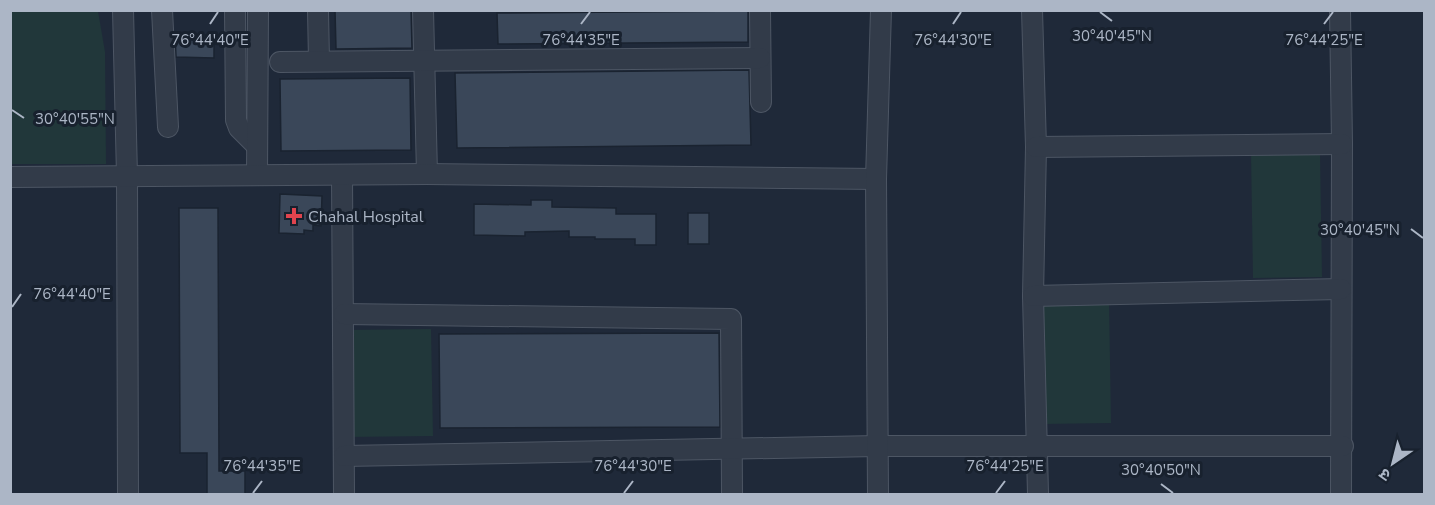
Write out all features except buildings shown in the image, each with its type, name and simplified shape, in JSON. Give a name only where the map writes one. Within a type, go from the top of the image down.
[{"type":"street","points":[[123,10],[127,176],[128,495]]},
{"type":"street","points":[[162,10],[168,127]]},
{"type":"street","points":[[235,10],[236,120],[239,128],[257,146]]},
{"type":"street","points":[[257,175],[258,10]]},
{"type":"street","points":[[318,10],[319,61]]},
{"type":"street","points":[[423,10],[427,174]]},
{"type":"street","points":[[760,10],[761,102]]},
{"type":"street","points":[[878,495],[876,179],[881,10]]},
{"type":"street","points":[[1032,10],[1036,147],[1034,297],[1038,495]]},
{"type":"street","points":[[1340,10],[1343,446],[1341,495]]},
{"type":"street","points":[[280,62],[760,58]]},
{"type":"street","points":[[1036,147],[1342,144]]},
{"type":"street","points":[[10,177],[427,174],[876,179]]},
{"type":"street","points":[[342,175],[344,495]]},
{"type":"street","points":[[1034,297],[1341,289]]},
{"type":"street","points":[[344,314],[731,319],[732,495]]},
{"type":"street","points":[[344,456],[877,446],[1343,446]]},
{"type":"green space","points":[[10,11],[98,11],[105,52],[106,164],[11,164]]},
{"type":"green space","points":[[1320,153],[1322,277],[1253,278],[1251,154]]},
{"type":"green space","points":[[1040,299],[1109,299],[1111,423],[1042,424]]},
{"type":"green space","points":[[431,329],[433,436],[346,437],[344,330]]},
{"type":"place","name":"Chahal Hospital","points":[[294,216]]}]
